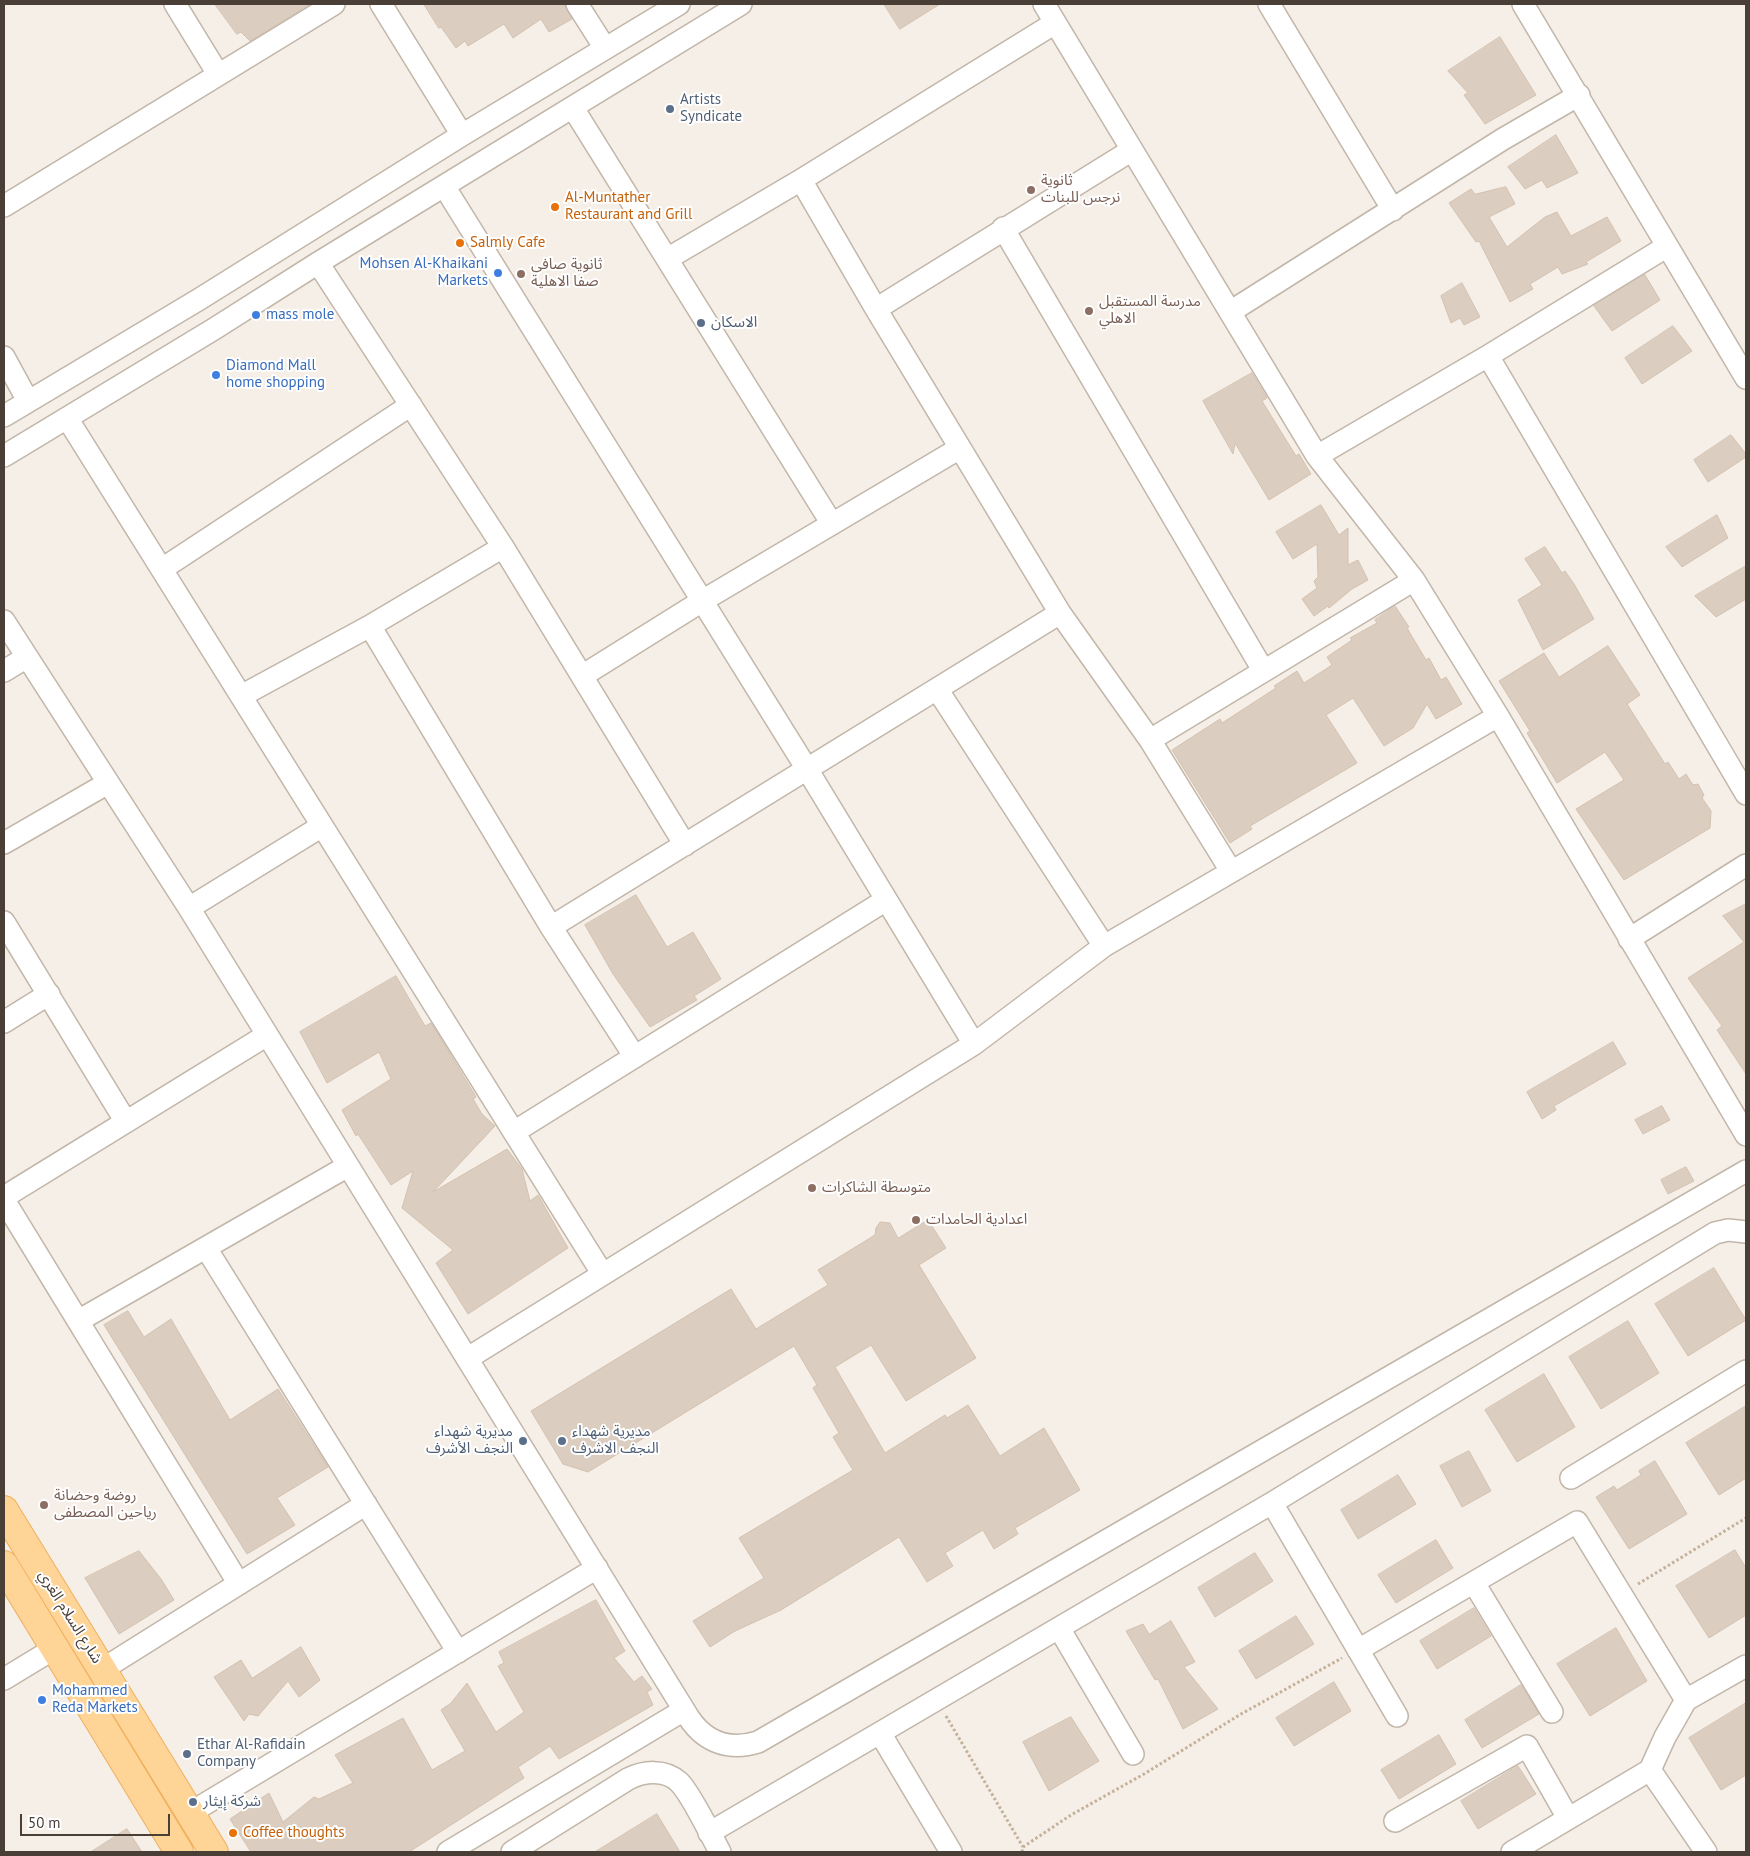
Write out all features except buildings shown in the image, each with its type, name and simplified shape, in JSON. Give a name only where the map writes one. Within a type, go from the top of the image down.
[{"type":"main road","name":"شارع السلام الغري","points":[[4,1510],[214,1852]]},
{"type":"main road","name":"شارع السلام الغري","points":[[4,1565],[179,1852]]},
{"type":"street","points":[[174,4],[218,74]]},
{"type":"street","points":[[4,206],[334,4]]},
{"type":"street","points":[[381,4],[462,135]]},
{"type":"street","points":[[577,4],[605,48]]},
{"type":"street","points":[[4,416],[198,300],[462,135],[679,4]]},
{"type":"street","points":[[4,456],[214,329],[318,263],[741,4]]},
{"type":"street","points":[[1044,4],[1317,456],[1414,580],[1498,716],[1746,1135]]},
{"type":"street","points":[[1269,4],[1392,210]]},
{"type":"street","points":[[1523,4],[1746,378]]},
{"type":"street","points":[[667,259],[801,180],[1056,23]]},
{"type":"street","points":[[1230,312],[1503,139],[1579,96]]},
{"type":"street","points":[[573,108],[832,524]]},
{"type":"street","points":[[876,309],[1002,228],[1132,150]]},
{"type":"street","points":[[801,180],[876,309],[1060,613],[1150,740],[1231,871]]},
{"type":"street","points":[[444,186],[807,769],[974,1044]]},
{"type":"street","points":[[1002,228],[1263,670]]},
{"type":"street","points":[[1317,456],[1488,356],[1666,246]]},
{"type":"street","points":[[318,263],[503,547],[685,845]]},
{"type":"street","points":[[198,300],[214,329]]},
{"type":"street","points":[[1488,356],[1746,794]]},
{"type":"street","points":[[4,357],[28,401]]},
{"type":"street","points":[[162,569],[411,405]]},
{"type":"street","points":[[67,418],[602,1273]]},
{"type":"street","points":[[582,676],[702,601],[960,448]]},
{"type":"street","points":[[241,696],[370,626],[503,547]]},
{"type":"street","points":[[1150,740],[1414,580]]},
{"type":"street","points":[[551,927],[1060,613]]},
{"type":"street","points":[[4,621],[189,908],[695,1728],[715,1742],[736,1746],[758,1742],[1746,1171]]},
{"type":"street","points":[[370,626],[551,927],[634,1057]]},
{"type":"street","points":[[4,671],[27,657]]},
{"type":"street","points":[[936,689],[1104,946]]},
{"type":"street","points":[[468,1358],[602,1273],[974,1044],[1104,946],[1498,716]]},
{"type":"street","points":[[4,843],[108,783]]},
{"type":"street","points":[[189,908],[322,826]]},
{"type":"street","points":[[1629,940],[1746,865]]},
{"type":"street","points":[[514,1132],[886,900]]},
{"type":"street","points":[[4,922],[126,1122]]},
{"type":"street","points":[[4,1022],[49,994]]},
{"type":"street","points":[[239,1584],[4,1198],[267,1035]]},
{"type":"street","points":[[78,1321],[348,1166]]},
{"type":"street","points":[[709,1833],[1272,1502],[1715,1233],[1728,1230],[1746,1232]]},
{"type":"street","points":[[206,1248],[458,1652]]},
{"type":"street","points":[[1571,1478],[1746,1371]]},
{"type":"street","points":[[1272,1502],[1397,1716]]},
{"type":"street","points":[[103,1669],[366,1504]]},
{"type":"street","points":[[1358,1650],[1578,1522],[1686,1700]]},
{"type":"street","points":[[190,1813],[597,1568]]},
{"type":"street","points":[[1474,1583],[1552,1712]]},
{"type":"street","points":[[1059,1628],[1134,1754]]},
{"type":"street","points":[[4,1679],[55,1648]]},
{"type":"street","points":[[1512,1852],[1650,1770],[1665,1737],[1686,1700],[1746,1666]]},
{"type":"street","points":[[448,1852],[684,1710]]},
{"type":"street","points":[[880,1733],[951,1852]]},
{"type":"street","points":[[1395,1821],[1527,1746],[1568,1818]]},
{"type":"street","points":[[1650,1770],[1706,1852]]},
{"type":"street","points":[[512,1852],[628,1779],[646,1772],[664,1774],[680,1782],[720,1852]]},
{"type":"path","points":[[1621,1594],[1746,1518]]},
{"type":"path","points":[[1023,1847],[1071,1815],[1144,1774],[1241,1714],[1358,1650]]},
{"type":"path","points":[[936,1700],[1023,1847],[1022,1852]]},
{"type":"place","name":"Artists Syndicate","points":[[670,109]]},
{"type":"place","name":"ثانوية نرجس للبنات","points":[[1031,190]]},
{"type":"place","name":"Al-Muntather Restaurant and Grill","points":[[555,207]]},
{"type":"place","name":"Salmly Cafe","points":[[460,243]]},
{"type":"place","name":"Mohsen Al-Khaikani Markets","points":[[498,273]]},
{"type":"place","name":"ثانوية صافي صفا الاهلية","points":[[521,274]]},
{"type":"place","name":"مدرسة المستقبل الاهلي","points":[[1089,311]]},
{"type":"place","name":"mass mole","points":[[256,315]]},
{"type":"place","name":"الاسكان","points":[[701,323]]},
{"type":"place","name":"Diamond Mall home shopping","points":[[216,375]]},
{"type":"place","name":"متوسطة الشاكرات","points":[[812,1188]]},
{"type":"place","name":"اعدادية الحامدات","points":[[916,1220]]},
{"type":"place","name":"مديرية شهداء النجف الأشرف","points":[[523,1441]]},
{"type":"place","name":"مديرية شهداء النجف الاشرف","points":[[562,1441]]},
{"type":"place","name":"روضة وحضانة رياحين المصطفى","points":[[44,1505]]},
{"type":"place","name":"Mohammed Reda Markets","points":[[42,1700]]},
{"type":"place","name":"Ethar Al-Rafidain Company","points":[[187,1754]]},
{"type":"place","name":"شركة إيثار","points":[[193,1802]]},
{"type":"place","name":"Coffee thoughts","points":[[233,1833]]}]
